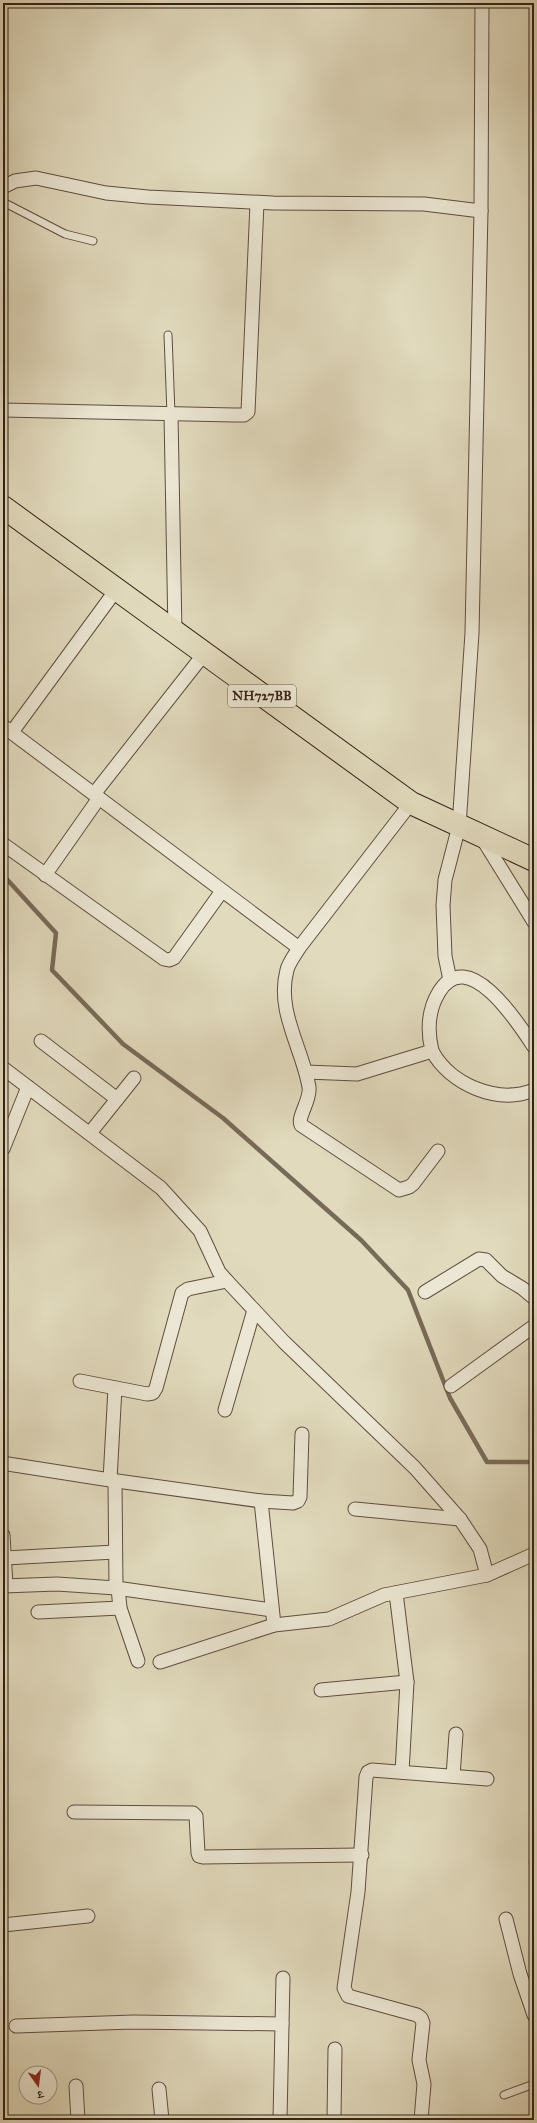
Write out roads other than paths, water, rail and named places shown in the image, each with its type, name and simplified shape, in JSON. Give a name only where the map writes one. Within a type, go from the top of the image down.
[{"type":"highway","name":"NH727BB","points":[[3,507],[411,803],[534,860]]},
{"type":"street","points":[[450,980],[445,956],[443,905],[445,880],[459,826],[472,633],[480,211],[482,3]]},
{"type":"street","points":[[3,187],[15,181],[36,178],[113,194],[148,197],[257,202],[424,204],[480,211]]},
{"type":"street","points":[[3,410],[244,415],[248,412],[257,202]]},
{"type":"street","points":[[171,414],[175,633]]},
{"type":"street","points":[[116,590],[8,729],[298,948]]},
{"type":"street","points":[[46,875],[97,796],[204,654]]},
{"type":"street","points":[[411,803],[298,948],[287,969],[284,996],[290,1027],[306,1072],[308,1099],[300,1118],[301,1125],[399,1190],[413,1184],[438,1151]]},
{"type":"street","points":[[481,836],[534,922]]},
{"type":"street","points":[[3,844],[164,959],[169,960],[174,958],[222,891]]},
{"type":"street","points":[[534,1046],[510,1011],[492,991],[470,979],[460,978],[450,980],[442,986],[432,1006],[428,1035],[432,1051],[444,1069],[473,1088],[509,1095],[522,1094],[534,1090]]},
{"type":"street","points":[[41,1041],[117,1099]]},
{"type":"street","points":[[306,1072],[357,1074],[432,1051]]},
{"type":"street","points":[[3,1068],[161,1188],[200,1231],[219,1272],[227,1281],[284,1342],[415,1468],[460,1520],[480,1549],[487,1575]]},
{"type":"street","points":[[90,1133],[134,1078]]},
{"type":"street","points":[[3,1149],[28,1087]]},
{"type":"street","points":[[425,1292],[479,1259],[486,1260],[502,1276],[522,1288],[534,1298]]},
{"type":"street","points":[[80,1381],[147,1394],[153,1393],[156,1388],[182,1292],[188,1289],[227,1281]]},
{"type":"street","points":[[225,1410],[254,1310]]},
{"type":"street","points":[[451,1386],[534,1326]]},
{"type":"street","points":[[115,1388],[112,1481],[117,1588],[120,1608],[138,1661]]},
{"type":"street","points":[[8,1464],[112,1481],[261,1501],[293,1503],[298,1501],[300,1497],[302,1434]]},
{"type":"street","points":[[261,1501],[274,1625]]},
{"type":"street","points":[[355,1509],[460,1520]]},
{"type":"street","points":[[3,1535],[5,1586],[57,1584],[117,1588],[272,1610]]},
{"type":"street","points":[[4,1558],[115,1552]]},
{"type":"street","points":[[160,1662],[274,1625],[329,1619],[384,1595],[487,1575],[534,1554]]},
{"type":"street","points":[[396,1593],[407,1682],[402,1772]]},
{"type":"street","points":[[38,1612],[120,1608]]},
{"type":"street","points":[[322,1690],[407,1682]]},
{"type":"street","points":[[453,1776],[456,1734]]},
{"type":"street","points":[[421,2120],[424,2084],[419,2060],[423,2024],[421,2018],[418,2015],[348,1996],[344,1988],[358,1892],[368,1772],[372,1770],[486,1779]]},
{"type":"street","points":[[74,1812],[193,1813],[196,1816],[198,1853],[199,1856],[203,1857],[362,1855]]},
{"type":"street","points":[[3,1925],[88,1916]]},
{"type":"street","points":[[506,1918],[520,1974],[534,2015]]},
{"type":"street","points":[[280,2120],[283,1978]]},
{"type":"street","points":[[16,2026],[133,2022],[282,2024]]},
{"type":"street","points":[[334,2120],[335,2050]]},
{"type":"street","points":[[76,2086],[78,2120]]},
{"type":"street","points":[[159,2089],[162,2120]]},
{"type":"lane","points":[[3,202],[65,234],[93,241]]},
{"type":"lane","points":[[168,335],[171,414]]},
{"type":"lane","points":[[504,2095],[534,2084]]},
{"type":"waterway","points":[[3,875],[56,933],[52,970],[123,1044],[223,1118],[361,1240],[408,1290],[450,1398],[487,1462],[534,1462]]},
{"type":"waterway","points":[[534,1781],[531,1863],[534,1877]]}]
